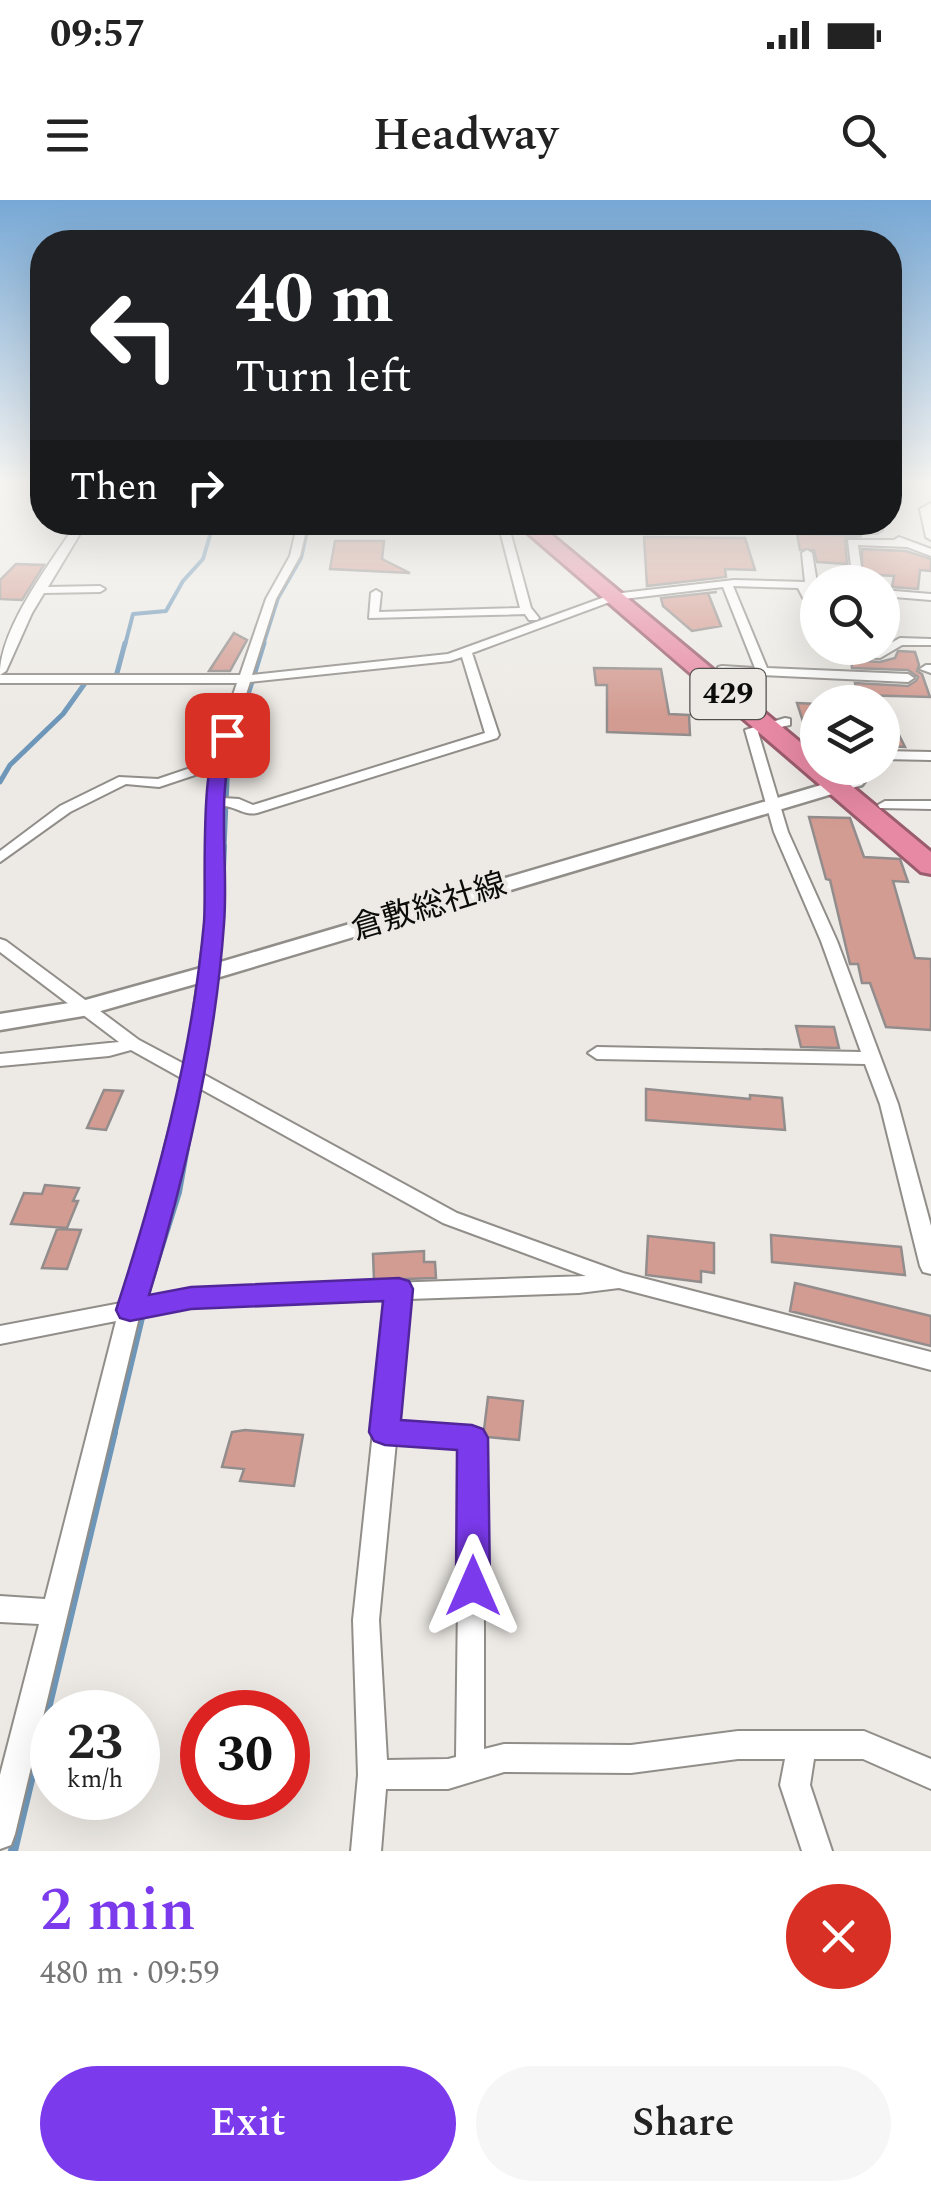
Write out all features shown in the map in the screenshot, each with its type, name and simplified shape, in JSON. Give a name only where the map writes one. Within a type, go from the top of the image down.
[{"type":"highway","name":"429","points":[[576,561],[722,670],[776,724],[800,738]]},
{"type":"highway","name":"429","points":[[585,561],[800,743]]},
{"type":"highway","name":"429","points":[[851,785],[931,866]]},
{"type":"highway","name":"429","points":[[855,785],[931,843]]},
{"type":"main road","name":"倉敷総社線","points":[[0,1022],[82,1008],[204,974],[773,804],[825,785]]},
{"type":"street","points":[[0,671],[58,561]]},
{"type":"street","points":[[0,1834],[130,1310],[197,1081],[204,974],[214,922],[221,801],[217,763],[251,678],[272,599],[293,561]]},
{"type":"street","points":[[514,561],[528,611],[542,624]]},
{"type":"street","points":[[0,679],[251,678],[467,654],[622,596],[728,584],[800,585]]},
{"type":"street","points":[[728,584],[762,669]]},
{"type":"street","points":[[40,590],[100,589]]},
{"type":"street","points":[[376,593],[373,616],[528,611]]},
{"type":"street","points":[[900,594],[931,597]]},
{"type":"street","points":[[900,641],[931,642]]},
{"type":"street","points":[[221,801],[252,810],[492,735],[467,654]]},
{"type":"street","points":[[722,670],[908,678]]},
{"type":"street","points":[[776,724],[751,730],[773,804],[888,1104],[931,1266]]},
{"type":"street","points":[[900,755],[931,756]]},
{"type":"street","points":[[0,858],[65,809],[124,780],[159,783],[217,763]]},
{"type":"street","points":[[885,805],[931,805]]},
{"type":"street","points":[[0,944],[133,1044],[450,1218],[620,1280],[931,1361]]},
{"type":"street","points":[[0,1060],[109,1050],[133,1044]]},
{"type":"street","points":[[597,1053],[872,1058]]},
{"type":"street","points":[[0,1335],[191,1298],[579,1286],[620,1280]]},
{"type":"street","points":[[366,1851],[373,1775],[366,1620],[399,1289]]},
{"type":"street","points":[[385,1432],[472,1438],[470,1768]]},
{"type":"street","points":[[0,1608],[56,1612]]},
{"type":"street","points":[[373,1775],[448,1774],[504,1758],[631,1759],[738,1745],[864,1745],[931,1774]]},
{"type":"street","points":[[802,1745],[795,1785],[816,1851]]},
{"type":"building","points":[[331,561],[386,561],[410,573],[330,569]]},
{"type":"building","points":[[645,561],[752,561],[755,570],[725,569],[726,577],[647,586]]},
{"type":"building","points":[[862,561],[931,561],[931,571],[920,570],[918,589],[900,588],[900,565],[862,565]]},
{"type":"building","points":[[16,564],[44,565],[22,600],[0,599],[0,580]]},
{"type":"building","points":[[717,592],[708,593],[721,626],[692,631],[663,606],[661,598]]},
{"type":"building","points":[[234,633],[247,640],[230,671],[209,671]]},
{"type":"building","points":[[900,651],[915,652],[917,671],[922,674],[930,697],[900,696],[900,686],[908,686],[918,677],[908,670],[852,665],[900,665]]},
{"type":"building","points":[[594,668],[661,669],[669,714],[689,715],[690,735],[607,732],[607,685],[596,685]]},
{"type":"building","points":[[809,817],[850,818],[864,857],[900,859],[908,882],[893,881],[915,958],[931,959],[931,1030],[886,1027],[870,983],[862,983],[858,964],[850,964],[830,880],[826,879]]},
{"type":"building","points":[[796,1026],[834,1027],[839,1048],[801,1047]]},
{"type":"building","points":[[646,1089],[750,1099],[750,1095],[782,1098],[785,1130],[646,1120]]},
{"type":"building","points":[[104,1090],[123,1091],[106,1130],[87,1128]]},
{"type":"building","points":[[45,1185],[79,1188],[67,1228],[11,1224],[24,1193],[42,1194]]},
{"type":"building","points":[[57,1229],[81,1230],[67,1269],[42,1268]]},
{"type":"building","points":[[771,1235],[901,1247],[905,1275],[772,1262]]},
{"type":"building","points":[[648,1236],[714,1243],[714,1273],[701,1271],[701,1282],[646,1275]]},
{"type":"building","points":[[424,1251],[424,1262],[435,1262],[436,1278],[374,1280],[373,1254]]},
{"type":"building","points":[[795,1283],[931,1316],[931,1346],[790,1311]]},
{"type":"building","points":[[488,1397],[523,1401],[519,1440],[488,1437],[484,1430]]},
{"type":"building","points":[[232,1432],[303,1435],[294,1486],[240,1481],[244,1469],[222,1467]]},
{"type":"waterway","points":[[125,645],[133,614],[166,611],[183,581],[201,561]]},
{"type":"waterway","points":[[263,645],[278,598],[299,561]]},
{"type":"waterway","points":[[117,673],[125,643]]},
{"type":"waterway","points":[[224,848],[228,759],[264,643]]},
{"type":"waterway","points":[[0,782],[10,765],[63,714],[88,679]]},
{"type":"waterway","points":[[220,936],[224,846]]},
{"type":"waterway","points":[[113,1435],[149,1284],[178,1192],[192,1114]]},
{"type":"waterway","points":[[13,1851],[113,1432]]},
{"type":"route","points":[[227,735],[217,763],[214,922],[193,1078],[161,1216],[130,1310],[191,1298],[399,1289],[385,1432],[472,1438],[473,1586]]}]
